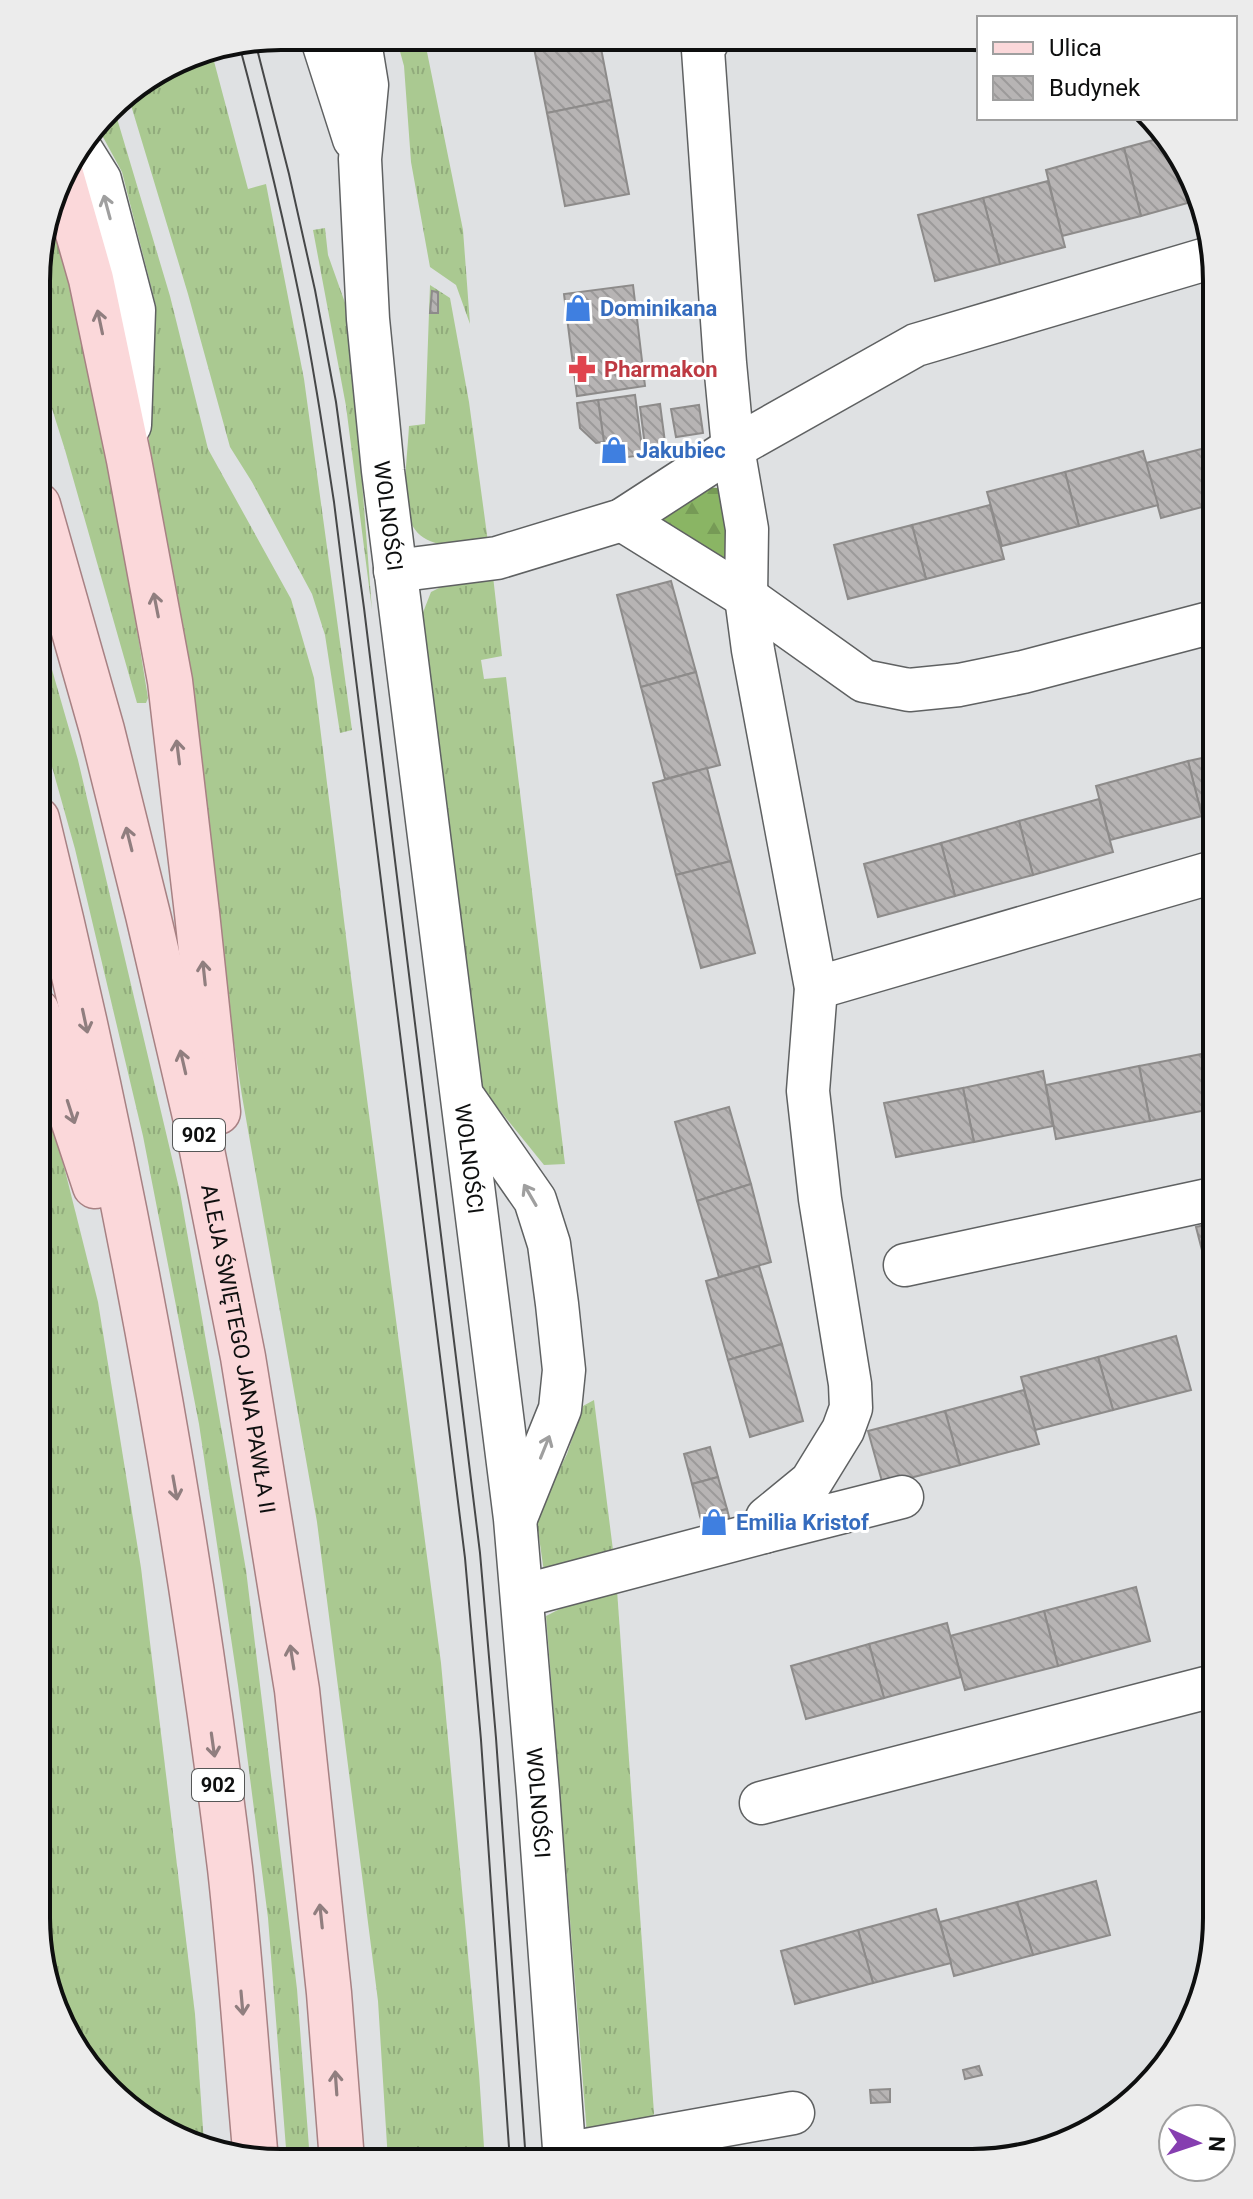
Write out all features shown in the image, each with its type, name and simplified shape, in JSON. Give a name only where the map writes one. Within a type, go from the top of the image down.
[{"type":"main road","points":[[67,195],[91,279],[170,681],[243,1357]]},
{"type":"main road","name":"ALEJA ŚWIĘTEGO JANA PAWŁA II","points":[[50,547],[102,730],[148,915],[197,1125],[243,1357],[297,1690],[329,1993],[341,2149]]},
{"type":"main road","name":"902","points":[[50,872],[139,1281],[197,1620],[230,1871],[255,2147]]},
{"type":"main road","points":[[50,1050],[88,1163],[162,1411]]},
{"type":"street","name":"WOLNOŚCI","points":[[325,50],[360,159]]},
{"type":"street","name":"WOLNOŚCI","points":[[361,50],[367,85],[360,159],[371,347],[395,571],[515,1519],[563,2149]]},
{"type":"street","points":[[703,50],[733,448],[747,529],[746,597],[753,650],[816,988],[808,1091],[820,1199],[850,1384],[851,1408],[843,1430],[811,1482],[767,1518],[764,1532]]},
{"type":"street","points":[[86,158],[100,180],[134,310],[129,460]]},
{"type":"street","points":[[395,571],[497,558],[622,520],[733,448],[916,345],[1202,260]]},
{"type":"street","points":[[622,520],[746,597],[864,681],[909,690],[959,685],[1023,672],[1203,625]]},
{"type":"street","points":[[816,988],[1203,875]]},
{"type":"street","points":[[463,1096],[535,1200],[549,1244],[557,1304],[564,1370],[560,1409],[515,1519]]},
{"type":"street","points":[[905,1265],[1203,1201]]},
{"type":"street","points":[[522,1596],[902,1497]]},
{"type":"street","points":[[761,1803],[1203,1689]]},
{"type":"street","points":[[610,2149],[793,2113]]},
{"type":"green space","points":[[400,50],[427,50],[463,230],[470,324],[456,285],[430,267],[411,162],[404,66]]},
{"type":"green space","points":[[214,60],[248,189],[266,184],[304,379],[352,730],[340,733],[325,635],[312,594],[230,447],[131,105],[165,81]]},
{"type":"green space","points":[[117,119],[170,296],[208,449],[291,599],[314,678],[441,1663],[484,2149],[387,2149],[378,2001],[317,1522],[242,1096],[152,501],[142,309],[156,306],[122,172],[102,135]]},
{"type":"green space","points":[[57,228],[105,432],[148,698],[146,703],[137,703],[50,402],[50,281]]},
{"type":"green space","points":[[325,228],[328,255],[349,314],[372,610],[346,406],[313,230]]},
{"type":"green space","points":[[430,285],[450,298],[469,402],[488,542],[455,545],[432,542],[418,533],[409,518],[405,477],[409,426],[425,424]]},
{"type":"green space","points":[[702,487],[719,488],[730,547],[727,558],[722,561],[664,523],[662,513]]},
{"type":"green space","points":[[493,576],[502,656],[481,660],[484,679],[506,677],[565,1164],[544,1165],[481,1087],[422,615],[431,592],[447,584]]},
{"type":"green space","points":[[50,663],[78,760],[180,1192],[246,1570],[297,1989],[309,2149],[286,2149],[268,1918],[238,1685],[199,1424],[143,1136],[75,849],[50,760]]},
{"type":"green space","points":[[50,1111],[98,1302],[141,1568],[195,2014],[203,2135],[165,2118],[129,2092],[107,2070],[74,2020],[54,1963],[50,1933]]},
{"type":"green space","points":[[594,1400],[614,1558],[545,1579],[536,1516],[567,1454],[583,1406]]},
{"type":"green space","points":[[611,1583],[617,1590],[654,2113],[652,2123],[587,2134],[546,1616]]},
{"type":"building","points":[[534,50],[601,50],[611,100],[547,113]]},
{"type":"building","points":[[611,100],[629,194],[565,206],[547,113]]},
{"type":"building","points":[[1154,140],[1189,202],[1141,216],[1124,148]]},
{"type":"building","points":[[1124,148],[1141,216],[1062,236],[1046,170]]},
{"type":"building","points":[[1048,181],[1065,247],[1000,264],[983,198]]},
{"type":"building","points":[[983,198],[1000,264],[935,281],[918,215]]},
{"type":"building","points":[[633,285],[645,386],[577,396],[564,294]]},
{"type":"building","points":[[432,291],[438,292],[438,313],[430,313]]},
{"type":"building","points":[[635,395],[643,455],[613,459],[605,452],[598,400]]},
{"type":"building","points":[[598,400],[604,442],[596,443],[580,428],[577,403]]},
{"type":"building","points":[[660,404],[666,450],[646,454],[640,407]]},
{"type":"building","points":[[699,405],[703,433],[676,437],[671,409]]},
{"type":"building","points":[[1203,449],[1203,507],[1161,518],[1146,463]]},
{"type":"building","points":[[1143,451],[1158,505],[1079,526],[1065,472]]},
{"type":"building","points":[[1065,472],[1079,526],[1002,546],[987,492]]},
{"type":"building","points":[[990,505],[1004,559],[926,579],[912,525]]},
{"type":"building","points":[[912,525],[926,579],[848,599],[834,545]]},
{"type":"building","points":[[671,581],[696,672],[641,687],[617,595]]},
{"type":"building","points":[[696,672],[720,765],[665,779],[641,687]]},
{"type":"building","points":[[1203,758],[1202,816],[1188,761]]},
{"type":"building","points":[[1188,761],[1202,816],[1110,840],[1096,786]]},
{"type":"building","points":[[707,768],[731,861],[676,875],[653,783]]},
{"type":"building","points":[[1099,799],[1113,852],[1033,875],[1019,821]]},
{"type":"building","points":[[1019,821],[1033,875],[955,896],[941,843]]},
{"type":"building","points":[[941,843],[955,896],[878,917],[864,864]]},
{"type":"building","points":[[731,861],[755,953],[701,968],[676,875]]},
{"type":"building","points":[[1203,1054],[1203,1111],[1150,1121],[1139,1066]]},
{"type":"building","points":[[1139,1066],[1150,1121],[1056,1139],[1046,1085]]},
{"type":"building","points":[[1043,1071],[1053,1126],[974,1142],[963,1088]]},
{"type":"building","points":[[963,1088],[974,1142],[896,1157],[884,1103]]},
{"type":"building","points":[[729,1107],[751,1184],[697,1201],[675,1122]]},
{"type":"building","points":[[751,1184],[771,1262],[719,1277],[697,1201]]},
{"type":"building","points":[[1203,1225],[1203,1254],[1196,1227]]},
{"type":"building","points":[[759,1266],[782,1344],[728,1360],[706,1281]]},
{"type":"building","points":[[1176,1336],[1191,1390],[1113,1410],[1098,1357]]},
{"type":"building","points":[[782,1344],[803,1421],[750,1437],[728,1360]]},
{"type":"building","points":[[1098,1357],[1113,1410],[1035,1430],[1021,1377]]},
{"type":"building","points":[[1024,1390],[1039,1444],[960,1465],[945,1411]]},
{"type":"building","points":[[945,1411],[960,1465],[883,1485],[868,1431]]},
{"type":"building","points":[[710,1447],[718,1477],[692,1484],[684,1454]]},
{"type":"building","points":[[718,1477],[727,1509],[700,1516],[692,1484]]},
{"type":"building","points":[[727,1509],[732,1529],[706,1536],[700,1516]]},
{"type":"building","points":[[1136,1587],[1150,1641],[1058,1666],[1044,1611]]},
{"type":"building","points":[[1044,1611],[1058,1666],[965,1690],[950,1636]]},
{"type":"building","points":[[947,1623],[961,1677],[884,1698],[869,1644]]},
{"type":"building","points":[[869,1644],[884,1698],[806,1719],[791,1666]]},
{"type":"building","points":[[1096,1881],[1110,1935],[1033,1955],[1017,1902]]},
{"type":"building","points":[[1017,1902],[1033,1955],[954,1976],[940,1922]]},
{"type":"building","points":[[936,1909],[951,1963],[873,1983],[858,1930]]},
{"type":"building","points":[[858,1930],[873,1983],[795,2004],[781,1951]]},
{"type":"building","points":[[979,2066],[982,2075],[965,2079],[963,2070]]},
{"type":"building","points":[[890,2089],[890,2102],[871,2103],[870,2090]]},
{"type":"tram line","points":[[258,51],[315,290],[336,402],[364,608],[480,1553],[525,2149]]},
{"type":"tram line","points":[[241,53],[298,290],[334,502],[465,1558],[481,1740],[509,2149]]},
{"type":"place","name":"Dominikana","points":[[578,308]]},
{"type":"place","name":"Pharmakon","points":[[582,369]]},
{"type":"place","name":"Jakubiec","points":[[614,450]]},
{"type":"place","name":"Emilia Kristof","points":[[714,1522]]}]
